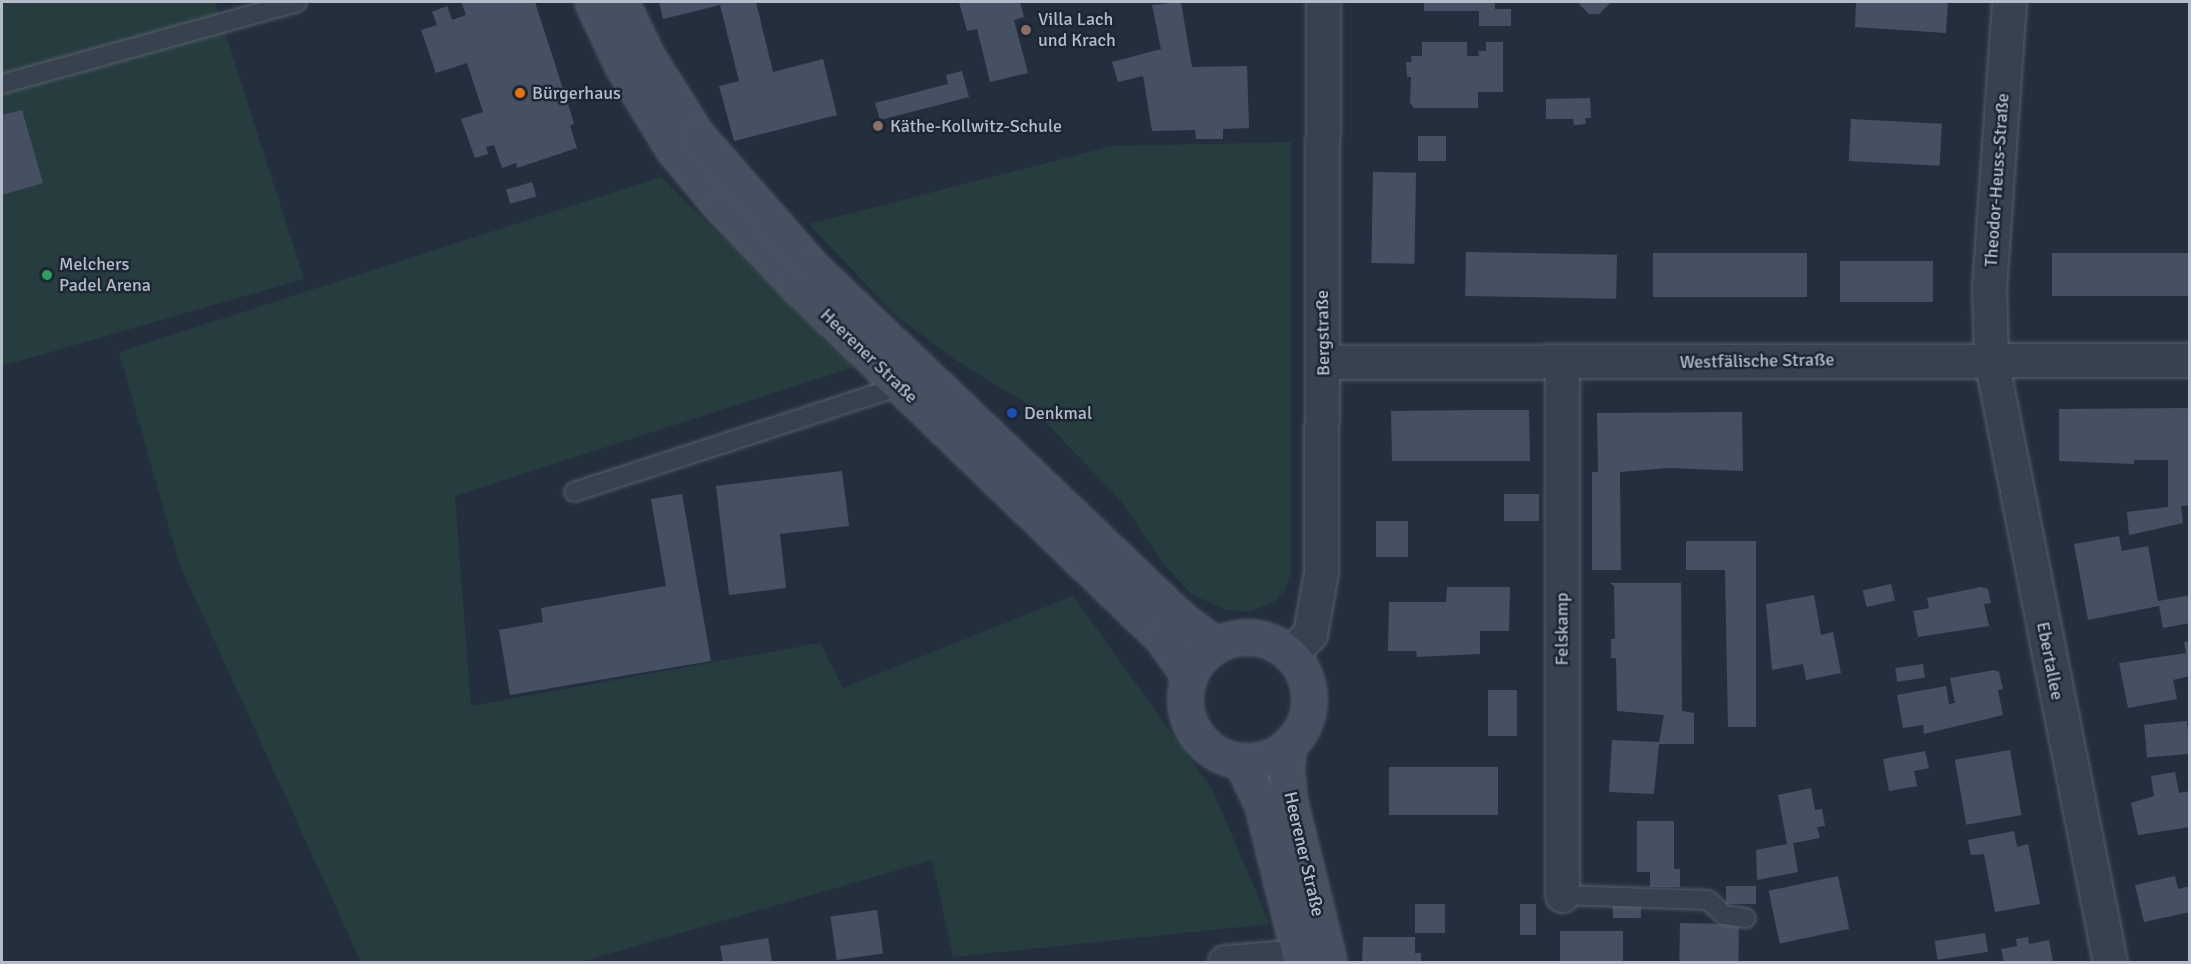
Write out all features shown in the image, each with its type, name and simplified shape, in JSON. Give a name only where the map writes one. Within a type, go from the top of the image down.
[{"type":"main road","name":"Heerener Straße","points":[[592,2],[624,69],[673,149],[722,208],[900,386],[1163,639],[1189,676]]},
{"type":"main road","name":"Heerener Straße","points":[[621,2],[647,56],[696,134],[812,267],[1182,620],[1216,645]]},
{"type":"main road","points":[[1263,638],[1290,654],[1308,689],[1308,709],[1301,728],[1289,744],[1275,754],[1241,761],[1206,746],[1194,731],[1185,695],[1189,676],[1200,658],[1216,645],[1231,639],[1263,638]]},
{"type":"main road","name":"Heerener Straße","points":[[1289,744],[1289,799],[1310,960]]},
{"type":"main road","name":"Heerener Straße","points":[[1241,761],[1262,804],[1310,960]]},
{"type":"street","name":"Bergstraße","points":[[1290,654],[1310,634],[1321,572],[1324,362],[1320,240],[1323,2]]},
{"type":"street","name":"Theodor-Heuss-Straße","points":[[1991,359],[1989,286],[2009,2]]},
{"type":"street","name":"Ebertallee","points":[[1991,359],[2110,963]]},
{"type":"street","name":"Westfälische Straße","points":[[1324,362],[2190,360]]},
{"type":"street","name":"Felskamp","points":[[1562,363],[1562,895]]},
{"type":"street","points":[[1225,963],[1310,960]]},
{"type":"lane","points":[[2,84],[297,2]]},
{"type":"lane","points":[[574,492],[900,386]]},
{"type":"lane","points":[[1562,895],[1708,900],[1724,915],[1746,918]]},
{"type":"green space","points":[[2,2],[221,2],[216,4],[304,279],[2,366]]},
{"type":"green space","points":[[1291,142],[1291,573],[1284,591],[1275,601],[1250,612],[1226,610],[1191,594],[1164,564],[1121,501],[1029,405],[954,359],[895,315],[809,224],[1112,146]]},
{"type":"green space","points":[[661,177],[854,367],[455,496],[471,706],[820,643],[843,688],[1073,596],[1212,789],[1270,924],[953,957],[932,860],[581,962],[361,962],[179,563],[119,352]]},
{"type":"building","name":"Bürgerhaus","points":[[461,2],[535,2],[574,123],[570,126],[577,148],[517,168],[516,163],[502,168],[494,145],[486,147],[488,154],[475,158],[461,119],[483,112],[467,63],[436,73],[421,30],[437,25],[432,12],[447,6],[452,20],[466,15]]},
{"type":"building","points":[[659,2],[756,2],[773,72],[823,59],[837,115],[734,141],[719,86],[739,81],[720,5],[663,19]]},
{"type":"building","points":[[959,2],[1020,2],[1024,17],[1014,20],[1028,73],[990,82],[977,29],[967,31]]},
{"type":"building","points":[[1181,2],[1192,67],[1247,66],[1249,128],[1223,129],[1223,139],[1196,139],[1195,130],[1152,131],[1143,76],[1118,82],[1112,62],[1161,49],[1152,5]]},
{"type":"building","points":[[1424,2],[1495,2],[1495,9],[1511,9],[1511,26],[1479,26],[1479,11],[1424,11]]},
{"type":"building","points":[[1577,2],[1611,2],[1599,14],[1589,14]]},
{"type":"building","points":[[1856,2],[1948,2],[1946,33],[1855,27]]},
{"type":"building","points":[[1422,42],[1467,42],[1467,56],[1479,56],[1478,51],[1486,51],[1486,42],[1503,42],[1503,92],[1478,92],[1478,108],[1414,108],[1410,103],[1411,77],[1407,77],[1406,62],[1412,62],[1411,56],[1422,56]]},
{"type":"building","points":[[962,71],[969,97],[880,120],[875,103],[948,84],[946,75]]},
{"type":"building","points":[[1590,98],[1591,118],[1585,118],[1586,124],[1574,125],[1573,119],[1546,119],[1546,99]]},
{"type":"building","points":[[22,110],[43,183],[2,195],[2,115]]},
{"type":"building","points":[[1851,119],[1942,124],[1940,166],[1849,161]]},
{"type":"building","points":[[1418,136],[1446,136],[1446,161],[1418,161]]},
{"type":"building","points":[[1373,172],[1416,173],[1414,264],[1371,263]]},
{"type":"building","points":[[532,182],[536,196],[510,204],[506,189]]},
{"type":"building","points":[[1466,252],[1617,255],[1616,299],[1465,296]]},
{"type":"building","points":[[1653,253],[1807,253],[1807,297],[1653,297]]},
{"type":"building","points":[[2052,253],[2190,253],[2190,296],[2052,296]]},
{"type":"building","points":[[1840,261],[1933,261],[1933,302],[1840,302]]},
{"type":"building","points":[[2190,408],[2190,505],[2181,506],[2183,523],[2129,535],[2127,512],[2168,507],[2168,460],[2134,460],[2134,464],[2059,461],[2059,409]]},
{"type":"building","points":[[1529,410],[1530,461],[1392,461],[1391,411]]},
{"type":"building","points":[[1742,412],[1743,471],[1670,468],[1620,472],[1621,570],[1592,570],[1592,472],[1598,472],[1597,413]]},
{"type":"building","points":[[842,471],[849,526],[780,534],[786,588],[729,595],[716,486]]},
{"type":"building","points":[[682,494],[711,661],[510,695],[499,630],[543,622],[541,608],[666,586],[651,499]]},
{"type":"building","points":[[1504,494],[1539,494],[1539,521],[1504,521]]},
{"type":"building","points":[[1376,521],[1408,521],[1408,557],[1376,557]]},
{"type":"building","points":[[2119,536],[2122,551],[2148,546],[2158,601],[2190,595],[2190,623],[2163,628],[2159,606],[2088,620],[2074,544]]},
{"type":"building","points":[[1686,541],[1756,541],[1756,727],[1728,727],[1725,570],[1686,570]]},
{"type":"building","points":[[1610,583],[1681,583],[1682,711],[1694,713],[1694,744],[1659,744],[1654,794],[1609,792],[1612,740],[1659,742],[1664,715],[1617,711],[1616,658],[1611,658],[1611,639],[1615,639],[1614,586]]},
{"type":"building","points":[[1891,584],[1895,601],[1867,607],[1863,591]]},
{"type":"building","points":[[1447,587],[1510,587],[1509,631],[1480,631],[1480,654],[1417,657],[1416,651],[1388,651],[1389,602],[1446,602]]},
{"type":"building","points":[[1981,587],[1988,589],[1991,603],[1984,604],[1989,626],[1918,637],[1913,611],[1929,608],[1927,598]]},
{"type":"building","points":[[1814,595],[1821,635],[1833,632],[1841,673],[1806,680],[1803,664],[1772,670],[1766,604]]},
{"type":"building","points":[[2190,641],[2190,676],[2173,680],[2177,699],[2128,708],[2119,663],[2186,653],[2184,642]]},
{"type":"building","points":[[1923,664],[1925,678],[1897,682],[1895,668]]},
{"type":"building","points":[[1994,670],[1999,672],[2003,689],[1998,690],[2003,715],[1924,734],[1923,725],[1903,728],[1897,695],[1946,686],[1949,704],[1955,703],[1950,678]]},
{"type":"building","points":[[1488,690],[1517,690],[1517,736],[1488,736]]},
{"type":"building","points":[[2187,721],[2190,754],[2147,758],[2144,725]]},
{"type":"building","points":[[2010,750],[2021,815],[1966,825],[1955,760]]},
{"type":"building","points":[[1925,751],[1929,768],[1914,771],[1917,786],[1889,791],[1883,759]]},
{"type":"building","points":[[1389,767],[1498,767],[1498,815],[1389,815]]},
{"type":"building","points":[[2175,772],[2179,793],[2190,791],[2190,827],[2138,835],[2131,803],[2154,796],[2151,776]]},
{"type":"building","points":[[1811,788],[1815,810],[1822,809],[1825,826],[1817,827],[1820,838],[1793,843],[1798,872],[1757,880],[1756,850],[1787,844],[1778,795]]},
{"type":"building","points":[[1637,821],[1674,821],[1674,869],[1680,869],[1680,887],[1650,887],[1650,872],[1637,872]]},
{"type":"building","points":[[2014,831],[2017,847],[2028,844],[2040,904],[1995,912],[1984,854],[1971,855],[1968,840]]},
{"type":"building","points":[[1838,876],[1849,929],[1780,944],[1769,891]]},
{"type":"building","points":[[2175,876],[2178,889],[2190,886],[2190,912],[2144,922],[2135,885]]},
{"type":"building","points":[[1726,886],[1756,886],[1756,904],[1726,904]]},
{"type":"building","points":[[1415,904],[1445,904],[1445,933],[1415,933]]},
{"type":"building","points":[[1520,904],[1536,904],[1536,935],[1520,935]]},
{"type":"building","points":[[1613,904],[1641,904],[1641,918],[1613,918]]},
{"type":"building","points":[[877,910],[883,954],[837,960],[830,917]]},
{"type":"building","points":[[1680,923],[1739,924],[1738,962],[1679,962]]},
{"type":"building","points":[[1560,931],[1623,931],[1623,962],[1560,962]]},
{"type":"building","points":[[1985,933],[1988,952],[1938,960],[1935,941]]},
{"type":"building","points":[[1363,937],[1415,937],[1415,953],[1421,953],[1421,962],[1362,962]]},
{"type":"building","points":[[2028,937],[2029,944],[2049,940],[2053,962],[2004,962],[2001,949],[2017,946],[2016,939]]},
{"type":"building","points":[[768,938],[772,962],[723,962],[720,946]]},
{"type":"place","name":"Villa Lach und Krach","points":[[1026,30]]},
{"type":"place","name":"Bürgerhaus","points":[[520,93]]},
{"type":"place","name":"Käthe-Kollwitz-Schule","points":[[878,126]]},
{"type":"place","name":"Melchers Padel Arena","points":[[47,275]]},
{"type":"place","name":"Denkmal","points":[[1012,413]]}]
